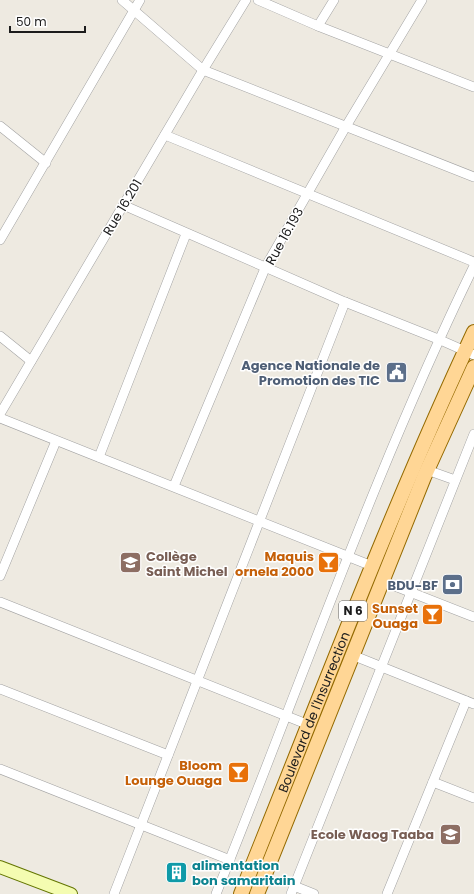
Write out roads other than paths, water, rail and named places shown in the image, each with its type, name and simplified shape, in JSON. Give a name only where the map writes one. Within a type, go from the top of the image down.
[{"type":"main road","name":"Boulevard de l'Insurrection","points":[[241,894],[372,566],[470,353],[474,332]]},
{"type":"main road","name":"Boulevard de l'Insurrection","points":[[257,894],[427,470],[474,367]]},
{"type":"main road","points":[[0,867],[70,894]]},
{"type":"street","points":[[122,0],[202,70],[345,128],[474,177]]},
{"type":"street","points":[[0,240],[3,228],[46,163],[140,0]]},
{"type":"street","name":"Rue 16.201","points":[[0,414],[202,70],[246,0]]},
{"type":"street","points":[[258,0],[318,26],[473,86]]},
{"type":"street","points":[[318,26],[334,0]]},
{"type":"street","name":"Rue 16.193","points":[[174,486],[266,266],[345,128],[422,0]]},
{"type":"street","points":[[0,126],[46,163]]},
{"type":"street","points":[[165,135],[474,262]]},
{"type":"street","points":[[123,206],[186,234],[266,266],[345,302],[470,353]]},
{"type":"street","points":[[99,458],[186,234]]},
{"type":"street","points":[[216,894],[348,556],[438,339],[474,266]]},
{"type":"street","points":[[114,894],[140,824],[261,521],[345,302]]},
{"type":"street","points":[[0,336],[32,361]]},
{"type":"street","points":[[0,418],[372,566]]},
{"type":"street","points":[[314,894],[293,890],[474,434]]},
{"type":"street","points":[[0,576],[56,441]]},
{"type":"street","points":[[427,470],[455,480]]},
{"type":"street","points":[[382,581],[474,617]]},
{"type":"street","points":[[0,602],[309,725]]},
{"type":"street","points":[[352,655],[470,702],[433,782],[387,894]]},
{"type":"street","points":[[0,689],[168,755]]},
{"type":"street","points":[[0,769],[230,860]]},
{"type":"street","points":[[433,782],[474,798]]},
{"type":"place","name":"Agence Nationale de Promotion des TIC","points":[[396,372]]},
{"type":"place","name":"Collège Saint Michel","points":[[131,563]]},
{"type":"place","name":"Maquis ornela 2000","points":[[329,563]]},
{"type":"place","name":"BDU-BF","points":[[453,585]]},
{"type":"place","name":"Sunset Ouaga","points":[[433,615]]},
{"type":"place","name":"Bloom Lounge Ouaga","points":[[238,772]]},
{"type":"place","name":"Ecole Waog Taaba","points":[[450,834]]},
{"type":"place","name":"alimentation bon samaritain","points":[[176,872]]}]
